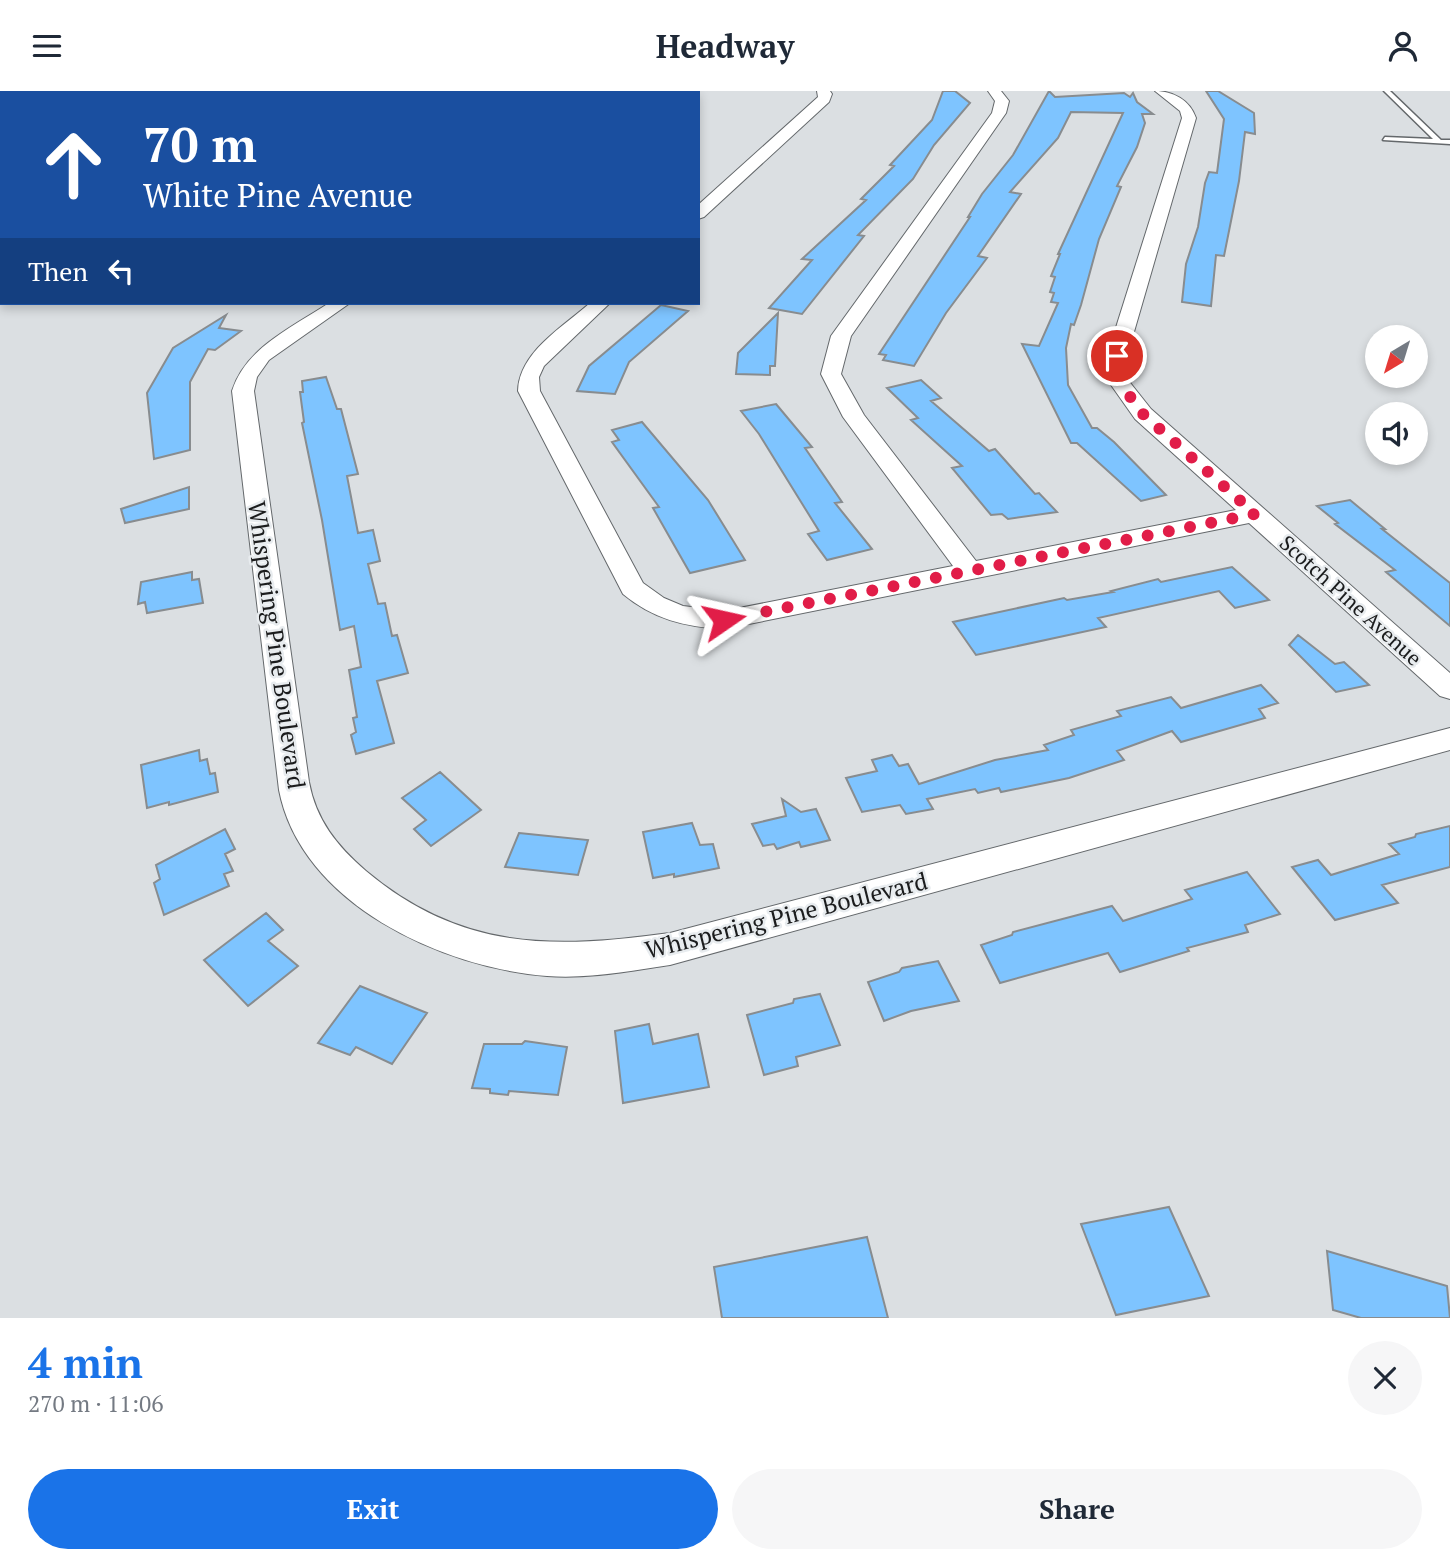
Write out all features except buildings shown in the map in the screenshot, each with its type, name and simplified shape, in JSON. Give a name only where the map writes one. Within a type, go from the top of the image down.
[{"type":"street","points":[[700,212],[824,99],[826,94],[823,91]]},
{"type":"street","points":[[971,572],[854,417],[831,374],[841,336],[999,113],[1002,101],[994,91]]},
{"type":"street","name":"Scotch Pine Avenue","points":[[1161,91],[1186,109],[1189,118],[1117,356],[1114,375],[1143,414],[1450,689]]},
{"type":"street","name":"Whispering Pine Boulevard","points":[[338,305],[262,356],[247,377],[243,391],[289,753],[300,811],[327,854],[370,897],[416,925],[468,946],[521,956],[580,960],[670,949],[1450,739]]},
{"type":"street","points":[[599,305],[536,363],[529,377],[529,391],[632,588],[654,607],[689,618],[724,620],[1255,514]]},
{"type":"lane","points":[[1387,91],[1440,142]]},
{"type":"lane","points":[[1385,139],[1450,142]]},
{"type":"route","points":[[724,620],[1255,514],[1143,414],[1114,375],[1117,356]]}]
